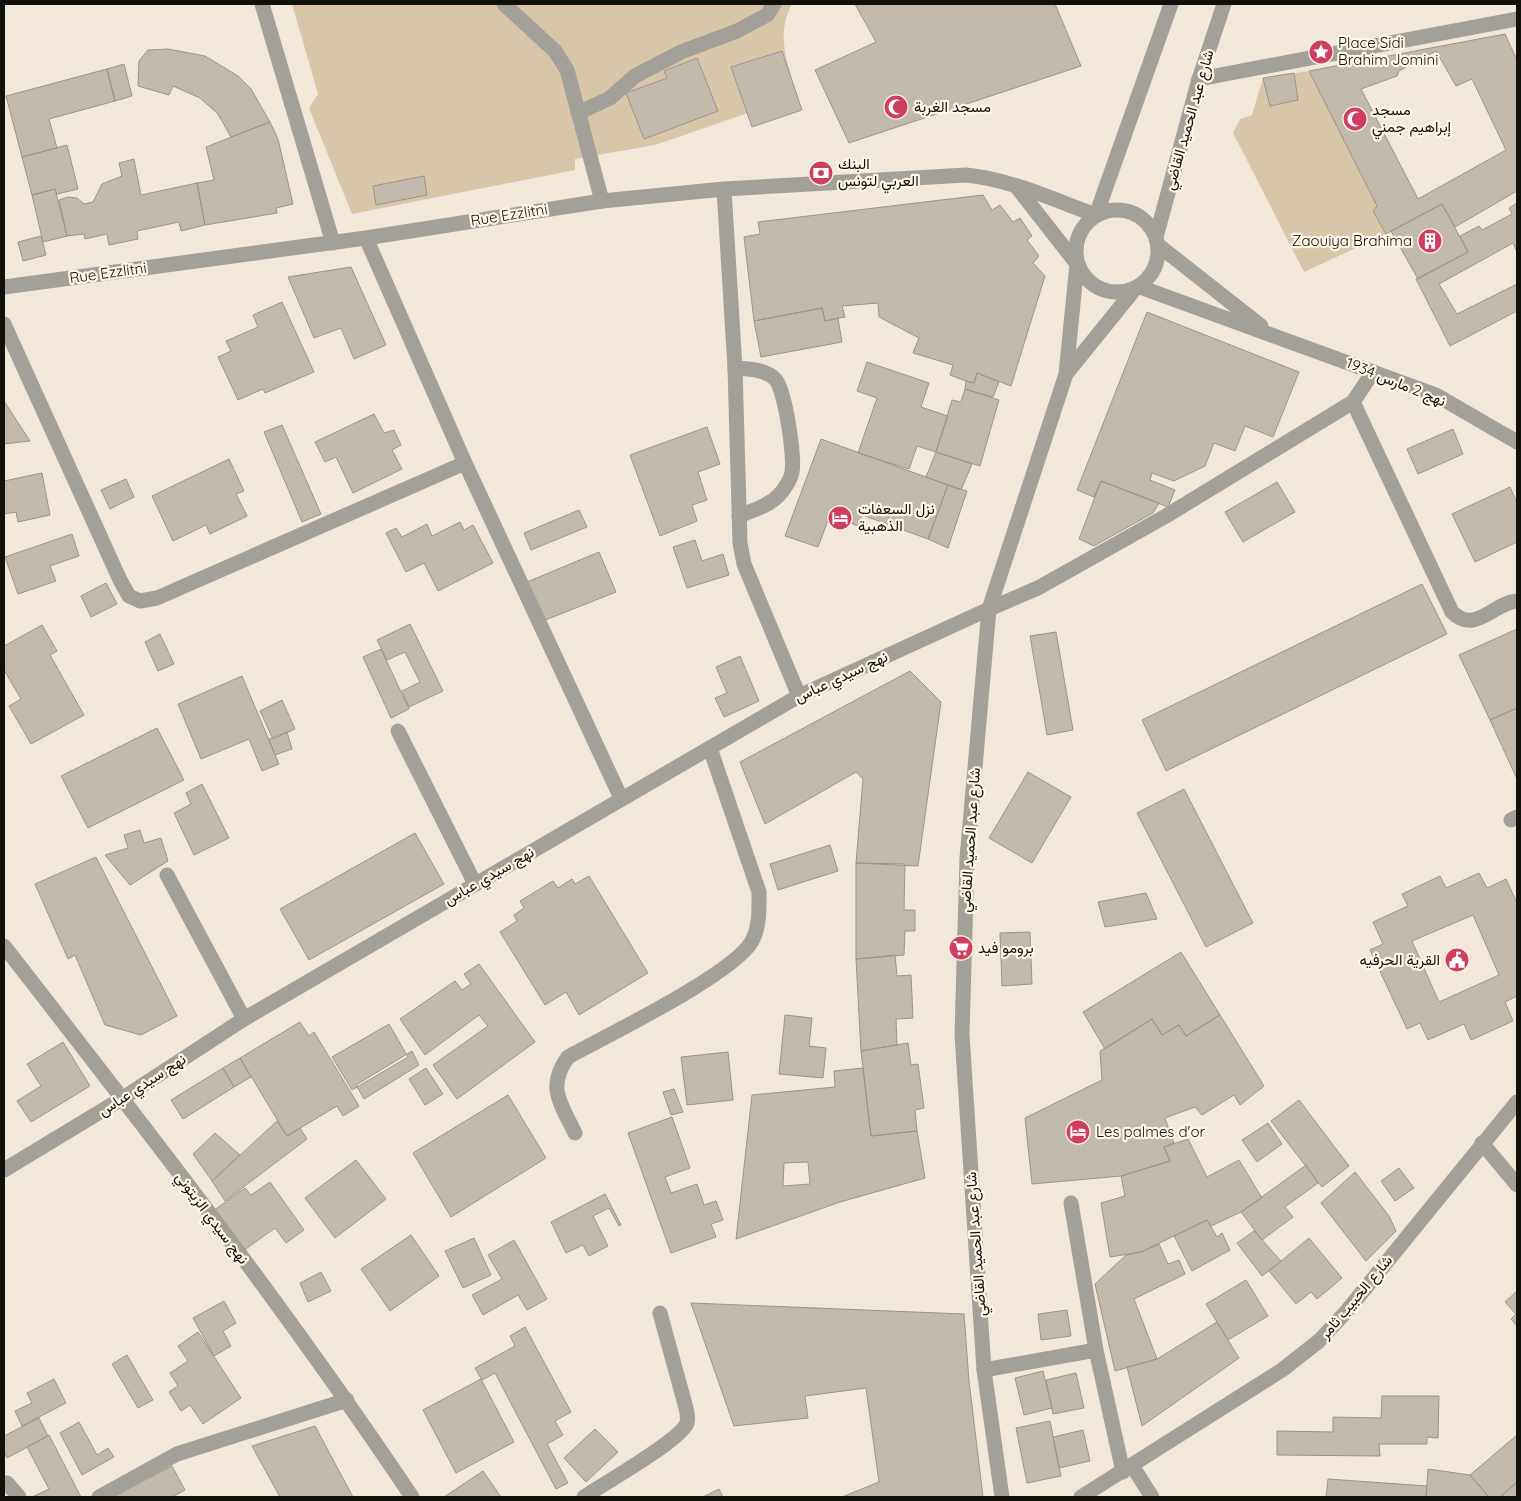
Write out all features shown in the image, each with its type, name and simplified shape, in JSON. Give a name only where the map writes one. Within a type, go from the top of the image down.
[{"type":"street","points":[[262,4],[333,243]]},
{"type":"street","points":[[504,4],[555,51],[567,70],[602,201]]},
{"type":"street","points":[[578,113],[610,98],[635,76],[681,52],[738,31],[767,15],[774,4]]},
{"type":"street","points":[[1096,215],[1171,4]]},
{"type":"street","name":"شارع عبد الحميد القاضي","points":[[1157,241],[1199,79],[1224,4]]},
{"type":"street","points":[[1199,79],[1517,19]]},
{"type":"street","name":"Rue Ezzlitni","points":[[4,287],[333,243],[602,201],[724,189],[966,175],[983,176],[1096,215]]},
{"type":"street","points":[[1016,186],[1077,264],[1083,276],[1094,286],[1106,292],[1120,293],[1137,288],[1155,268],[1157,241],[1149,224],[1137,215],[1124,210],[1109,210],[1096,215],[1087,222],[1076,242],[1077,264]]},
{"type":"street","points":[[724,189],[735,368],[740,542],[744,564],[799,696]]},
{"type":"street","points":[[366,238],[465,464],[621,798]]},
{"type":"street","name":"نهج 2 مارس 1934","points":[[1157,241],[1270,333]]},
{"type":"street","name":"شارع عبد الحميد القاضي","points":[[1002,1497],[984,1370],[962,1034],[967,858],[989,609],[1066,374],[1077,264]]},
{"type":"street","name":"شارع عبد الحميد القاضي","points":[[1066,374],[1137,288]]},
{"type":"street","name":"نهج 2 مارس 1934","points":[[1137,288],[1270,333],[1436,395],[1517,442]]},
{"type":"street","points":[[4,324],[120,580],[129,596],[140,600],[158,598],[465,464]]},
{"type":"street","points":[[735,368],[762,372],[775,379],[782,396],[793,460],[792,474],[781,494],[770,503],[739,516]]},
{"type":"street","points":[[1373,372],[1353,402],[1452,612],[1459,618],[1473,620],[1517,602]]},
{"type":"street","name":"نهج سيدي عباس","points":[[4,1170],[123,1098],[244,1019],[799,696],[1038,588],[1166,516],[1353,402]]},
{"type":"street","points":[[398,730],[474,884]]},
{"type":"street","points":[[575,1133],[558,1097],[555,1082],[559,1070],[568,1057],[729,965],[752,941],[758,917],[759,892],[710,748]]},
{"type":"street","points":[[167,875],[244,1019]]},
{"type":"street","name":"نهج سيدي الزيتوني","points":[[4,946],[123,1098],[347,1400],[412,1497]]},
{"type":"street","name":"شارع الحبيب ثامر","points":[[1081,1497],[1282,1370],[1319,1341],[1346,1312],[1517,1102]]},
{"type":"street","points":[[1482,1143],[1517,1185]]},
{"type":"street","points":[[1072,1203],[1096,1350],[1128,1469],[1152,1497]]},
{"type":"street","points":[[584,1497],[664,1445],[679,1434],[687,1422],[686,1408],[660,1313]]},
{"type":"street","points":[[984,1370],[1096,1350]]},
{"type":"street","points":[[99,1497],[177,1454],[347,1400]]},
{"type":"street","points":[[7,1483],[19,1497]]},
{"type":"shaded area","points":[[292,4],[792,4],[784,27],[784,38],[787,61],[797,96],[655,145],[575,159],[575,170],[352,214],[309,108],[318,94]]},
{"type":"shaded area","points":[[1309,71],[1377,206],[1373,211],[1386,234],[1304,272],[1233,133],[1240,119],[1252,115],[1263,78]]},
{"type":"building","name":"مسجد الغربة","points":[[855,4],[1055,4],[1081,66],[849,143],[815,70],[876,42]]},
{"type":"building","name":"مسجد إبراهيم جمني","points":[[1505,34],[1517,60],[1517,191],[1455,227],[1442,204],[1386,234],[1373,211],[1377,206],[1309,71]],"holes":[[[1436,51],[1456,86],[1472,79],[1506,150],[1418,199],[1361,89],[1397,76],[1399,71]]]},
{"type":"building","points":[[168,49],[205,56],[238,76],[251,89],[270,122],[231,137],[218,114],[200,98],[173,86],[169,95],[138,86],[139,61],[148,50]]},
{"type":"building","points":[[782,51],[802,110],[752,127],[731,67]]},
{"type":"building","points":[[697,58],[718,111],[644,139],[626,93],[667,78],[664,71]]},
{"type":"building","points":[[124,64],[132,96],[115,101],[107,69]]},
{"type":"building","points":[[107,69],[115,101],[49,119],[57,148],[22,157],[6,96]]},
{"type":"building","points":[[1294,73],[1298,100],[1270,106],[1263,78]]},
{"type":"building","points":[[270,122],[278,139],[293,204],[276,208],[277,213],[205,225],[197,183],[214,180],[206,147]]},
{"type":"building","points":[[67,145],[78,189],[57,194],[55,189],[32,195],[22,157]]},
{"type":"building","points":[[134,159],[141,195],[197,183],[205,225],[181,231],[179,222],[137,231],[138,239],[109,245],[107,234],[85,239],[84,234],[67,236],[59,200],[68,197],[77,198],[84,204],[93,202],[102,184],[122,176],[119,163]]},
{"type":"building","points":[[424,176],[427,195],[376,205],[373,186]]},
{"type":"building","points":[[55,189],[67,236],[43,242],[32,195]]},
{"type":"building","points":[[983,195],[992,210],[1000,205],[1013,222],[1020,218],[1032,236],[1027,240],[1039,256],[1033,263],[1045,276],[1011,386],[977,373],[974,383],[966,381],[950,375],[953,365],[913,353],[919,338],[879,317],[878,303],[842,306],[845,317],[825,321],[822,308],[754,321],[744,237],[760,234],[758,222]]},
{"type":"building","points":[[1517,203],[1517,252],[1513,243],[1439,284],[1457,314],[1517,284],[1517,311],[1450,346],[1416,279],[1468,252],[1460,236],[1479,226],[1482,230],[1512,214],[1509,208]]},
{"type":"building","name":"Zaouiya Brahima","points":[[1442,204],[1468,252],[1418,279],[1391,231]]},
{"type":"building","points":[[41,236],[46,255],[23,261],[18,242]]},
{"type":"building","points":[[351,267],[386,345],[354,359],[341,328],[314,338],[288,277]]},
{"type":"building","points":[[282,302],[314,372],[265,393],[263,389],[238,400],[218,357],[231,351],[226,341],[258,327],[253,315]]},
{"type":"building","points":[[822,308],[825,321],[838,318],[842,342],[761,357],[754,321]]},
{"type":"building","points":[[1147,312],[1299,372],[1273,437],[1245,426],[1235,451],[1214,443],[1205,466],[1174,481],[1152,473],[1150,480],[1175,490],[1168,507],[1101,481],[1094,497],[1077,490]]},
{"type":"building","points":[[867,362],[929,383],[921,407],[948,416],[936,452],[917,446],[909,469],[858,453],[877,398],[857,391]]},
{"type":"building","points":[[977,373],[999,382],[993,397],[965,389],[966,381],[974,383]]},
{"type":"building","points":[[965,389],[999,400],[980,466],[936,452],[952,400],[961,402]]},
{"type":"building","points":[[4,401],[30,441],[4,444]]},
{"type":"building","points":[[374,414],[384,433],[394,430],[401,445],[392,450],[402,469],[353,493],[336,457],[325,462],[315,442]]},
{"type":"building","points":[[282,425],[321,514],[302,522],[264,432]]},
{"type":"building","points":[[707,427],[720,464],[698,472],[707,500],[692,505],[697,521],[660,536],[630,455]]},
{"type":"building","points":[[1453,429],[1463,454],[1418,474],[1407,449]]},
{"type":"building","points":[[821,439],[948,485],[928,539],[862,515],[858,526],[830,515],[818,547],[785,536]]},
{"type":"building","points":[[936,452],[972,464],[961,490],[926,477]]},
{"type":"building","points":[[229,459],[244,491],[236,494],[247,516],[210,534],[206,525],[173,541],[152,496]]},
{"type":"building","points":[[42,473],[50,515],[18,522],[16,512],[4,514],[4,481]]},
{"type":"building","points":[[126,479],[134,497],[110,509],[101,490]]},
{"type":"building","points":[[1101,481],[1159,503],[1153,513],[1094,546],[1079,539]]},
{"type":"building","points":[[1277,482],[1295,512],[1243,542],[1225,512]]},
{"type":"building","points":[[948,485],[967,491],[948,548],[928,539]]},
{"type":"building","points":[[1510,487],[1517,503],[1517,542],[1475,562],[1452,514]]},
{"type":"building","points":[[579,510],[587,527],[531,550],[524,533]]},
{"type":"building","points":[[460,522],[464,530],[473,525],[493,563],[438,591],[424,563],[406,572],[386,533],[396,528],[402,537],[427,524],[432,536]]},
{"type":"building","points":[[72,534],[79,556],[50,566],[56,581],[18,594],[5,557]]},
{"type":"building","points":[[695,540],[702,561],[723,554],[729,575],[687,588],[673,547]]},
{"type":"building","points":[[599,552],[616,592],[543,621],[527,582]]},
{"type":"building","points":[[106,583],[117,604],[91,617],[81,596]]},
{"type":"building","points":[[1422,584],[1447,634],[1166,771],[1142,720]]},
{"type":"building","points":[[410,624],[443,691],[409,707],[402,691],[420,682],[405,652],[387,660],[377,640]]},
{"type":"building","points":[[42,625],[57,651],[50,655],[84,715],[31,744],[9,706],[21,699],[4,670],[4,646]]},
{"type":"building","points":[[1517,629],[1517,708],[1490,720],[1459,655]]},
{"type":"building","points":[[1056,632],[1073,730],[1047,735],[1030,636]]},
{"type":"building","points":[[160,634],[174,664],[158,671],[145,642]]},
{"type":"building","points":[[381,649],[409,709],[391,718],[363,657]]},
{"type":"building","points":[[740,656],[759,701],[724,717],[715,698],[727,693],[716,667]]},
{"type":"building","points":[[910,671],[941,702],[918,866],[856,863],[863,779],[856,772],[765,824],[740,762]]},
{"type":"building","points":[[242,676],[279,764],[262,771],[249,739],[201,759],[178,704]]},
{"type":"building","points":[[282,700],[295,729],[273,739],[260,711]]},
{"type":"building","points":[[1517,708],[1517,779],[1490,720]]},
{"type":"building","points":[[157,728],[184,780],[88,828],[61,776]]},
{"type":"building","points":[[287,732],[292,749],[275,755],[269,739]]},
{"type":"building","points":[[1028,772],[1071,797],[1032,863],[989,838]]},
{"type":"building","points":[[202,784],[229,838],[194,855],[174,813],[191,804],[186,793]]},
{"type":"building","points":[[1184,789],[1253,923],[1206,947],[1137,813]]},
{"type":"building","points":[[140,830],[144,843],[161,838],[168,861],[130,885],[105,855],[128,848],[124,835]]},
{"type":"building","points":[[415,833],[444,884],[309,960],[280,909]]},
{"type":"building","points":[[830,845],[838,871],[778,890],[770,864]]},
{"type":"building","points":[[96,857],[177,1016],[141,1035],[105,1025],[75,955],[68,959],[35,884]]},
{"type":"building","points":[[856,863],[905,864],[904,910],[915,910],[915,931],[905,931],[904,955],[856,959]]},
{"type":"building","points":[[1479,873],[1487,888],[1506,879],[1517,903],[1517,996],[1505,1002],[1513,1021],[1471,1040],[1464,1024],[1428,1040],[1420,1023],[1407,1029],[1370,950],[1383,944],[1373,922],[1408,906],[1402,894],[1440,876],[1446,888]],"holes":[[[1473,915],[1499,975],[1439,1002],[1412,941]]]},
{"type":"building","points":[[589,876],[648,973],[579,1015],[566,992],[545,1005],[500,932],[517,921],[514,915],[524,908],[520,901],[553,881],[558,888],[572,879],[575,884]]},
{"type":"building","points":[[1146,893],[1157,919],[1105,927],[1098,902]]},
{"type":"building","points":[[1030,932],[1032,984],[1002,986],[1000,933]]},
{"type":"building","points":[[1181,952],[1220,1015],[1186,1036],[1179,1025],[1162,1035],[1152,1019],[1105,1049],[1083,1012]]},
{"type":"building","points":[[895,955],[897,976],[911,975],[913,1018],[896,1019],[897,1045],[861,1051],[856,959]]},
{"type":"building","points":[[479,964],[535,1042],[457,1099],[433,1065],[488,1026],[479,1015],[425,1055],[400,1019],[455,981],[462,990],[471,984],[464,974]]},
{"type":"building","points":[[785,1015],[812,1018],[809,1046],[826,1048],[823,1078],[779,1074]]},
{"type":"building","points":[[1220,1015],[1264,1086],[1240,1105],[1234,1095],[1202,1115],[1195,1107],[1165,1118],[1174,1143],[1164,1147],[1170,1161],[1121,1176],[1032,1184],[1025,1118],[1102,1080],[1100,1051],[1152,1019],[1162,1035],[1179,1025],[1186,1036]]},
{"type":"building","points":[[300,1022],[309,1036],[314,1032],[359,1106],[343,1116],[337,1106],[287,1136],[240,1058]]},
{"type":"building","points":[[389,1024],[408,1057],[352,1090],[332,1057]]},
{"type":"building","points":[[63,1042],[90,1086],[31,1122],[17,1101],[41,1086],[27,1064]]},
{"type":"building","points":[[908,1043],[911,1065],[918,1064],[924,1108],[915,1110],[917,1131],[871,1136],[861,1051]]},
{"type":"building","points":[[412,1051],[419,1065],[364,1099],[356,1085]]},
{"type":"building","points":[[728,1052],[733,1100],[687,1105],[681,1057]]},
{"type":"building","points":[[240,1058],[251,1077],[234,1087],[223,1068]]},
{"type":"building","points":[[223,1068],[234,1087],[183,1119],[171,1100]]},
{"type":"building","points":[[426,1068],[443,1094],[425,1105],[409,1079]]},
{"type":"building","points":[[863,1068],[871,1136],[917,1131],[925,1178],[840,1202],[736,1239],[752,1095],[835,1087],[834,1071]],"holes":[[[808,1162],[810,1184],[783,1186],[784,1163]]]},
{"type":"building","points":[[674,1089],[683,1112],[671,1115],[663,1092]]},
{"type":"building","points":[[508,1095],[546,1158],[451,1217],[413,1153]]},
{"type":"building","points":[[1299,1100],[1349,1166],[1322,1187],[1271,1121]]},
{"type":"building","points":[[672,1117],[690,1168],[665,1177],[671,1193],[697,1184],[704,1205],[716,1201],[723,1220],[711,1224],[716,1237],[671,1253],[628,1133]]},
{"type":"building","points":[[277,1121],[287,1136],[300,1128],[307,1139],[225,1201],[212,1181]]},
{"type":"building","points":[[1268,1123],[1282,1144],[1257,1162],[1242,1140]]},
{"type":"building","points":[[215,1133],[240,1155],[212,1181],[193,1154]]},
{"type":"building","points":[[1188,1139],[1207,1177],[1239,1160],[1262,1198],[1241,1212],[1211,1226],[1207,1220],[1141,1252],[1110,1257],[1101,1203],[1125,1196],[1121,1176],[1170,1161],[1164,1147]]},
{"type":"building","points":[[356,1160],[386,1199],[335,1238],[305,1198]]},
{"type":"building","points":[[1306,1165],[1318,1183],[1285,1207],[1293,1217],[1262,1240],[1241,1212]]},
{"type":"building","points":[[1399,1168],[1414,1188],[1395,1201],[1381,1181]]},
{"type":"building","points":[[1355,1172],[1389,1216],[1396,1231],[1366,1261],[1321,1203]]},
{"type":"building","points":[[270,1182],[304,1230],[286,1243],[275,1228],[243,1251],[213,1211],[245,1188],[251,1195]]},
{"type":"building","points":[[605,1194],[621,1225],[619,1226],[609,1208],[593,1216],[608,1246],[589,1256],[583,1245],[566,1253],[551,1222]]},
{"type":"building","points":[[1207,1220],[1217,1237],[1222,1233],[1230,1250],[1192,1271],[1174,1236]]},
{"type":"building","points":[[1254,1231],[1281,1261],[1262,1276],[1237,1243]]},
{"type":"building","points":[[411,1235],[439,1276],[390,1311],[361,1269]]},
{"type":"building","points":[[474,1238],[491,1275],[463,1288],[445,1251]]},
{"type":"building","points":[[1309,1238],[1342,1278],[1317,1299],[1311,1292],[1296,1304],[1269,1271]]},
{"type":"building","points":[[514,1240],[547,1299],[527,1310],[518,1295],[483,1315],[472,1295],[502,1279],[488,1255]]},
{"type":"building","points":[[1159,1244],[1168,1264],[1179,1260],[1185,1274],[1134,1299],[1157,1359],[1115,1371],[1095,1284],[1126,1255],[1141,1252]]},
{"type":"building","points":[[321,1272],[331,1291],[308,1302],[300,1283]]},
{"type":"building","points":[[1246,1280],[1268,1316],[1228,1340],[1206,1304]]},
{"type":"building","points":[[1517,1291],[1517,1326],[1511,1319],[1516,1314],[1505,1302]]},
{"type":"building","points":[[224,1301],[236,1323],[223,1331],[231,1346],[214,1356],[193,1318]]},
{"type":"building","points":[[691,1303],[964,1314],[969,1381],[983,1497],[842,1497],[879,1482],[866,1388],[805,1396],[808,1418],[734,1426]]},
{"type":"building","points":[[1067,1310],[1071,1336],[1041,1340],[1038,1314]]},
{"type":"building","points":[[1217,1322],[1239,1358],[1142,1426],[1127,1367],[1157,1359]]},
{"type":"building","points":[[525,1327],[571,1412],[555,1421],[563,1435],[547,1444],[568,1483],[556,1489],[495,1373],[482,1380],[475,1368],[515,1346],[510,1336]]},
{"type":"building","points":[[198,1332],[241,1398],[203,1424],[190,1405],[181,1411],[169,1392],[178,1386],[170,1373],[188,1361],[178,1346]]},
{"type":"building","points":[[127,1355],[153,1400],[138,1408],[112,1364]]},
{"type":"building","points":[[1043,1371],[1052,1408],[1024,1415],[1015,1378]]},
{"type":"building","points":[[1076,1373],[1084,1408],[1053,1414],[1046,1380]]},
{"type":"building","points":[[54,1379],[66,1403],[22,1426],[15,1411],[32,1403],[27,1393]]},
{"type":"building","points":[[481,1379],[514,1442],[456,1473],[423,1410]]},
{"type":"building","points":[[1382,1396],[1439,1396],[1438,1438],[1427,1437],[1427,1444],[1379,1444],[1380,1456],[1277,1455],[1277,1431],[1333,1432],[1333,1417],[1381,1418]]},
{"type":"building","points":[[39,1418],[48,1436],[7,1458],[4,1452],[4,1436]]},
{"type":"building","points":[[1050,1421],[1061,1476],[1027,1483],[1016,1428]]},
{"type":"building","points":[[79,1422],[97,1455],[108,1448],[114,1457],[82,1475],[60,1433]]},
{"type":"building","points":[[315,1426],[353,1497],[280,1497],[252,1446]]},
{"type":"building","points":[[595,1429],[618,1452],[586,1482],[564,1458]]},
{"type":"building","points":[[1083,1430],[1090,1461],[1059,1468],[1053,1437]]},
{"type":"building","points":[[49,1435],[81,1497],[32,1497],[49,1489],[27,1447]]},
{"type":"building","points":[[1517,1435],[1517,1482],[1500,1497],[1489,1497],[1470,1475]]},
{"type":"building","points":[[172,1466],[185,1490],[172,1497],[112,1497]]},
{"type":"building","points":[[1428,1469],[1470,1475],[1489,1497],[1426,1497]]},
{"type":"building","points":[[483,1471],[501,1497],[444,1497]]},
{"type":"building","points":[[1328,1479],[1427,1486],[1426,1497],[1326,1497]]},
{"type":"building","points":[[1517,1482],[1517,1497],[1500,1497]]},
{"type":"building","points":[[719,1489],[723,1497],[703,1497]]},
{"type":"place","name":"Place Sidi Brahim Jomini","points":[[1321,52]]},
{"type":"place","name":"مسجد الغربة","points":[[896,107]]},
{"type":"place","name":"مسجد إبراهيم جمني","points":[[1355,119]]},
{"type":"place","name":"البنك العربي لتونس","points":[[821,173]]},
{"type":"place","name":"Zaouiya Brahima","points":[[1430,241]]},
{"type":"place","name":"نزل السعفات الذهبية","points":[[840,518]]},
{"type":"place","name":"برومو فيد","points":[[961,948]]},
{"type":"place","name":"القرية الحرفيه","points":[[1457,960]]},
{"type":"place","name":"Les palmes d'or","points":[[1078,1132]]}]
